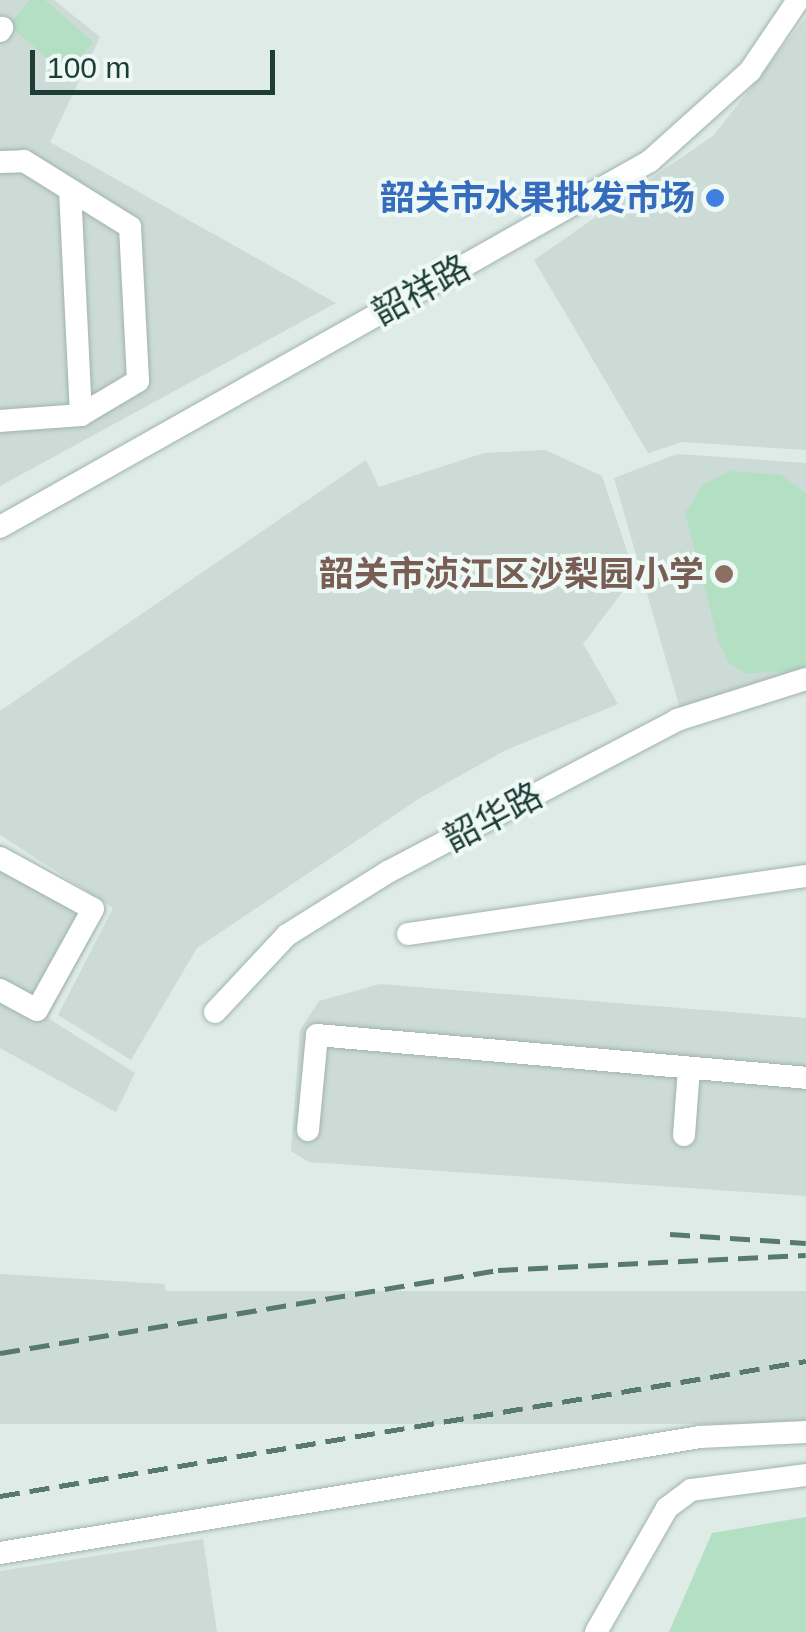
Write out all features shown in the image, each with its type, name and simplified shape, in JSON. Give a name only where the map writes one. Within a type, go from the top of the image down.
[{"type":"street","name":"韶祥路","points":[[0,526],[650,160],[750,71],[798,0]]},
{"type":"street","points":[[0,144],[130,227],[138,381],[81,415],[0,421]]},
{"type":"street","points":[[0,162],[24,160]]},
{"type":"street","points":[[70,190],[81,415]]},
{"type":"street","name":"韶华路","points":[[215,1012],[287,935],[388,872],[677,720],[806,679]]},
{"type":"street","points":[[0,858],[92,910],[37,1010],[0,990]]},
{"type":"street","points":[[408,934],[806,876]]},
{"type":"street","points":[[308,1130],[317,1035],[806,1078]]},
{"type":"street","points":[[684,1134],[689,1068]]},
{"type":"street","points":[[0,1553],[700,1437],[806,1432]]},
{"type":"street","points":[[596,1632],[667,1508],[691,1490],[806,1475]]},
{"type":"shaded area","points":[[0,0],[54,0],[100,37],[50,142],[336,303],[0,486]]},
{"type":"shaded area","name":"韶关市水果批发市场","points":[[806,17],[806,450],[682,442],[648,453],[534,260],[714,135]]},
{"type":"shaded area","points":[[545,450],[602,476],[635,575],[583,644],[618,704],[504,751],[420,798],[197,948],[131,1060],[58,1015],[113,908],[0,835],[0,711],[366,460],[379,487],[484,453]]},
{"type":"shaded area","name":"韶关市浈江区沙梨园小学","points":[[677,454],[806,463],[806,671],[681,712],[614,478]]},
{"type":"shaded area","points":[[0,844],[106,910],[48,1018],[135,1073],[116,1112],[0,1048]]},
{"type":"shaded area","points":[[380,984],[806,1018],[806,1196],[309,1162],[291,1151],[300,1030],[319,1001]]},
{"type":"shaded area","points":[[0,1274],[165,1284],[176,1380],[0,1410]]},
{"type":"shaded area","points":[[0,1291],[806,1291],[806,1424],[0,1424]]},
{"type":"shaded area","points":[[203,1539],[217,1632],[0,1632],[0,1571]]},
{"type":"green space","points":[[30,0],[45,0],[93,42],[65,74],[9,25]]},
{"type":"green space","points":[[732,471],[781,475],[806,493],[806,666],[798,670],[746,674],[729,663],[719,643],[685,513],[704,484]]},
{"type":"green space","points":[[806,1517],[806,1632],[669,1632],[712,1533]]},
{"type":"railway","points":[[670,1234],[806,1243]]},
{"type":"railway","points":[[0,1353],[498,1270],[806,1255]]},
{"type":"railway","points":[[0,1496],[806,1361]]},
{"type":"place","name":"韶关市水果批发市场","points":[[715,198]]},
{"type":"place","name":"韶关市浈江区沙梨园小学","points":[[724,574]]}]
